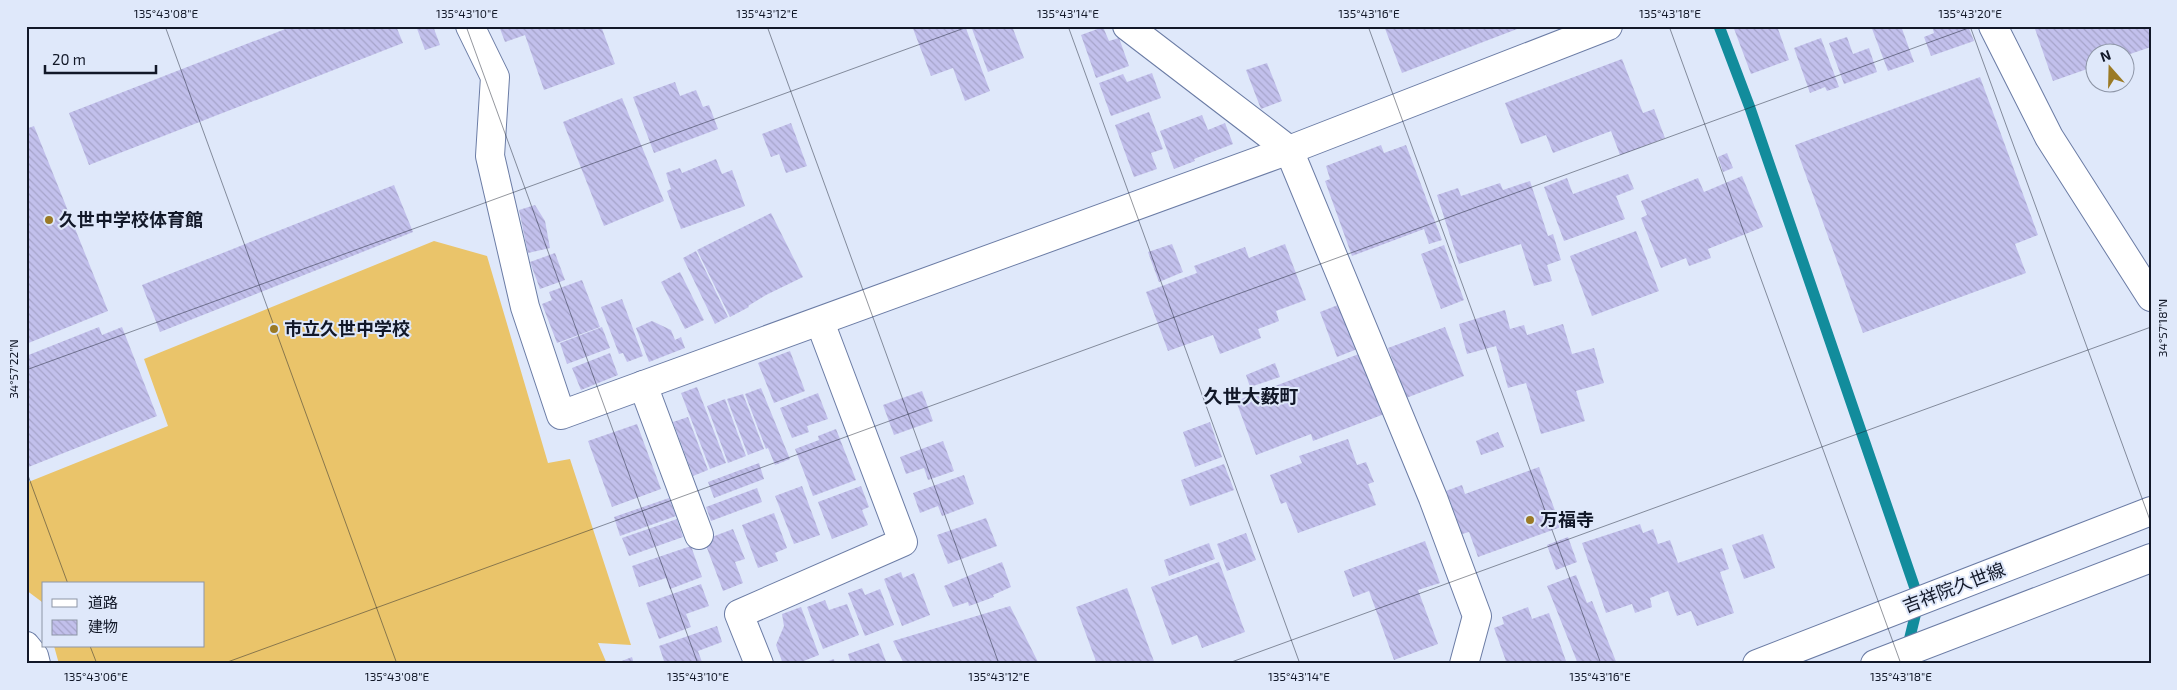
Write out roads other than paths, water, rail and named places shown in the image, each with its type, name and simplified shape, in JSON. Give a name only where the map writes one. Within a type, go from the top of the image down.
[{"type":"street","points":[[470,26],[495,78],[490,156],[525,307],[561,415],[1289,150],[1608,26]]},
{"type":"street","points":[[1127,26],[1289,150],[1433,498],[1477,616],[1464,664]]},
{"type":"street","points":[[1993,26],[2049,137],[2151,297]]},
{"type":"street","points":[[759,664],[739,614],[903,542],[820,322]]},
{"type":"street","points":[[643,385],[699,535]]},
{"type":"street","name":"吉祥院久世線","points":[[1758,664],[2151,512]]},
{"type":"street","points":[[1875,664],[2151,558]]},
{"type":"street","points":[[26,646],[34,656],[36,664]]},
{"type":"waterway","points":[[1719,26],[1750,108],[1919,600],[1907,649]]},
{"type":"place","name":"久世中学校体育館","points":[[49,220]]},
{"type":"place","name":"市立久世中学校","points":[[274,329]]},
{"type":"place","name":"万福寺","points":[[1530,520]]},
{"type":"district","name":"久世大薮町","points":[[1251,396]]}]
